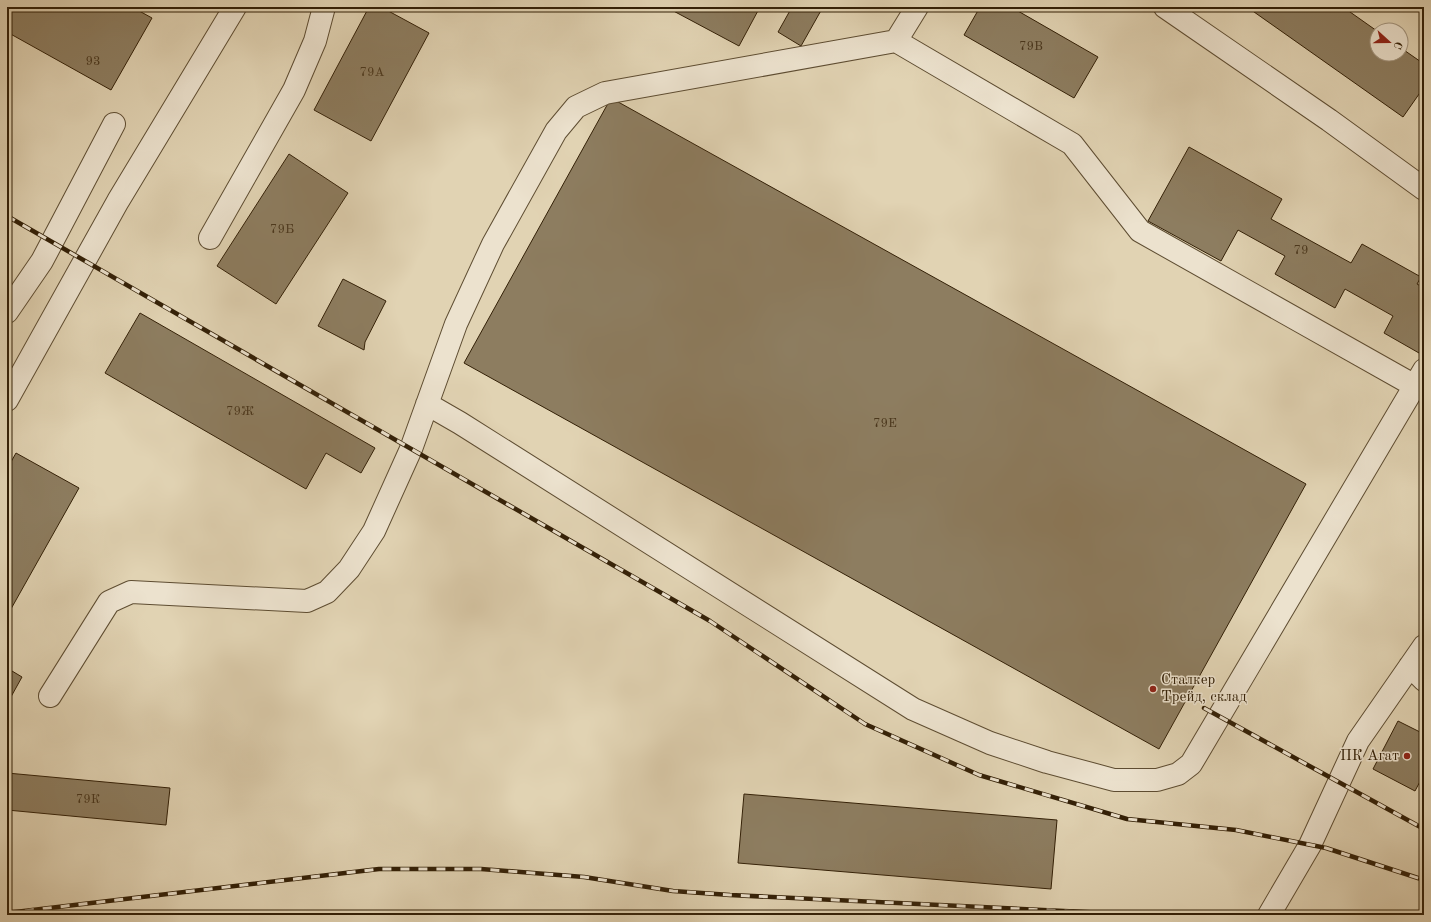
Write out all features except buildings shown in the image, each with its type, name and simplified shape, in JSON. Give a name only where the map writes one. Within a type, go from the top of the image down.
[{"type":"street","points":[[7,400],[118,201],[235,7]]},
{"type":"street","points":[[210,238],[294,90],[315,41],[324,7]]},
{"type":"street","points":[[896,41],[917,7]]},
{"type":"street","points":[[1165,7],[1329,120],[1424,190]]},
{"type":"street","points":[[50,696],[109,602],[130,592],[307,601],[327,592],[349,569],[374,531],[411,449],[427,404],[456,324],[492,244],[556,131],[576,107],[605,93],[896,41],[1072,144],[1140,231],[1419,378],[1191,764],[1178,774],[1157,780],[1114,780],[1047,762],[990,743],[913,708],[460,423],[427,404]]},
{"type":"street","points":[[7,312],[42,262],[114,124]]},
{"type":"street","points":[[1269,915],[1310,845],[1358,741],[1417,673],[1424,646]]},
{"type":"railway","points":[[7,216],[710,621],[865,724],[979,775],[1127,819],[1236,830],[1326,848],[1424,880]]},
{"type":"railway","points":[[1204,708],[1424,829]]},
{"type":"railway","points":[[7,913],[379,869],[481,869],[584,877],[673,891],[730,895],[1149,915]]},
{"type":"place","name":"Сталкер Трейд, склад","points":[[1153,689]]},
{"type":"place","name":"ПК Агат","points":[[1407,756]]}]
